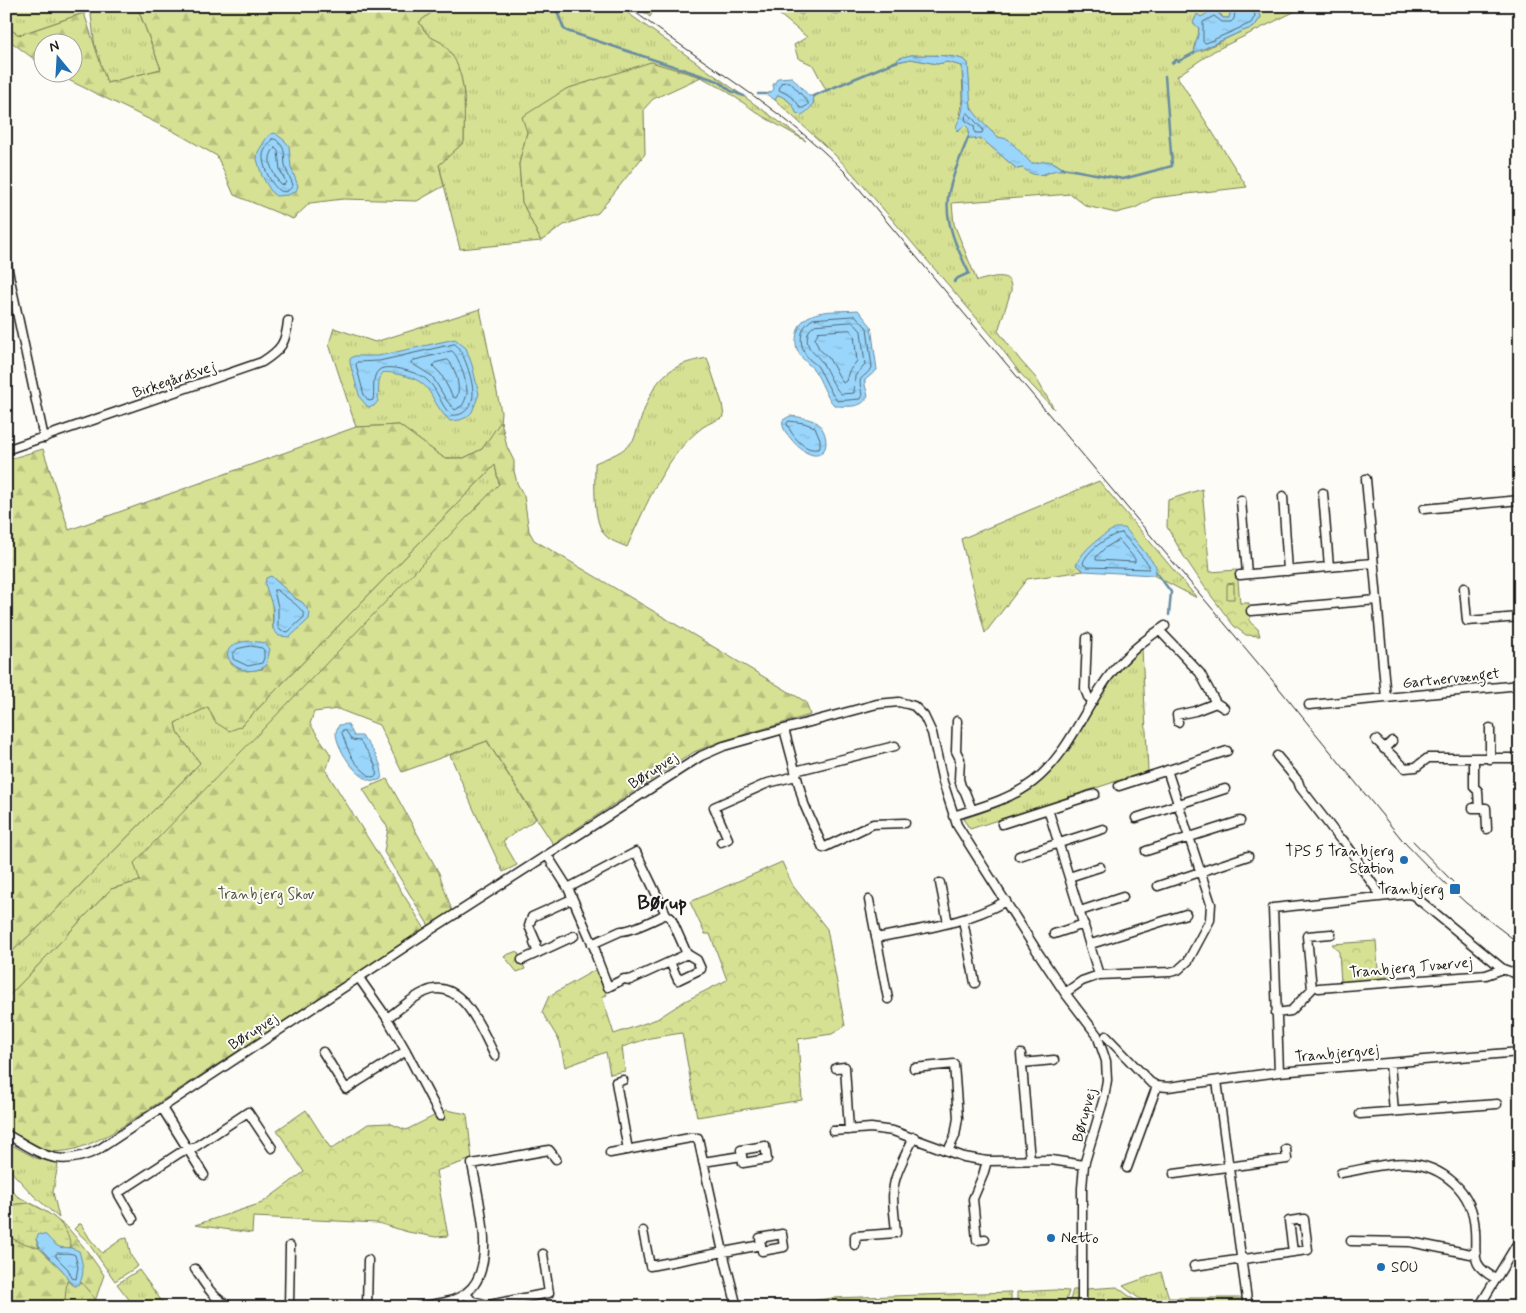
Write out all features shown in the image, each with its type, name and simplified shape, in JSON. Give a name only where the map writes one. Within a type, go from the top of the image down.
[{"type":"street","points":[[6,261],[44,438]]},
{"type":"street","name":"Birkegårdsvej","points":[[6,450],[262,362],[273,356],[282,347],[287,336],[288,321]]},
{"type":"street","name":"Gartnervænget","points":[[1366,479],[1386,698]]},
{"type":"street","points":[[1323,493],[1329,567]]},
{"type":"street","points":[[1283,496],[1288,571]]},
{"type":"street","points":[[1241,500],[1244,574],[1373,563]]},
{"type":"street","points":[[1424,509],[1520,500]]},
{"type":"street","points":[[1464,588],[1467,621],[1520,617]]},
{"type":"street","points":[[1251,611],[1377,600]]},
{"type":"street","points":[[953,816],[1003,800],[1040,776],[1064,748],[1101,687],[1116,668],[1162,628],[1200,673],[1216,703],[1224,708]]},
{"type":"street","points":[[1087,638],[1085,690],[1088,697],[1093,701]]},
{"type":"street","name":"Gartnervænget","points":[[1309,705],[1520,685]]},
{"type":"street","name":"Børupvej","points":[[6,1134],[49,1157],[77,1158],[103,1146],[701,756],[724,746],[784,728],[882,704],[899,702],[914,706],[924,716],[932,733],[943,782],[953,816],[961,833],[1066,993],[1097,1035],[1106,1061],[1107,1080],[1104,1098],[1084,1165],[1082,1188],[1082,1307]]},
{"type":"street","points":[[1178,722],[1177,715],[1216,703]]},
{"type":"street","points":[[957,721],[956,751],[960,759],[961,786],[972,810]]},
{"type":"street","points":[[784,728],[804,804],[823,848],[874,824],[905,823]]},
{"type":"street","points":[[1490,728],[1490,759]]},
{"type":"street","points":[[1376,740],[1405,768],[1416,767],[1428,758],[1520,758]]},
{"type":"street","points":[[1384,749],[1392,741]]},
{"type":"street","points":[[721,842],[728,839],[714,807],[795,773],[895,746]]},
{"type":"street","points":[[1119,786],[1227,751]]},
{"type":"street","points":[[1276,756],[1298,781],[1300,787],[1340,839],[1348,846],[1380,897]]},
{"type":"street","points":[[1474,759],[1474,787],[1478,792],[1476,808],[1486,808],[1486,829]]},
{"type":"street","points":[[1066,993],[1082,981],[1099,975],[1170,972],[1184,966],[1210,920],[1211,904],[1167,770]]},
{"type":"street","points":[[1136,818],[1225,789]]},
{"type":"street","points":[[1002,824],[1095,794]]},
{"type":"street","points":[[1048,809],[1099,975]]},
{"type":"street","points":[[1146,851],[1240,820]]},
{"type":"street","points":[[1019,856],[1103,829]]},
{"type":"street","points":[[568,888],[636,852],[666,914],[671,918],[687,954],[697,960],[701,969],[678,980],[670,962]]},
{"type":"street","points":[[548,855],[568,888],[608,986],[624,979],[630,980],[687,954]]},
{"type":"street","points":[[1158,886],[1248,856]]},
{"type":"street","points":[[1069,877],[1100,867]]},
{"type":"street","points":[[940,883],[948,923]]},
{"type":"street","points":[[1279,1072],[1273,908],[1413,895],[1503,969],[1520,975]]},
{"type":"street","points":[[1080,911],[1123,897]]},
{"type":"street","points":[[538,953],[534,943],[536,942],[529,926],[532,917],[572,899]]},
{"type":"street","points":[[869,900],[888,999]]},
{"type":"street","points":[[876,938],[963,920],[980,915],[1006,901]]},
{"type":"street","points":[[592,944],[666,914]]},
{"type":"street","points":[[1091,944],[1186,914]]},
{"type":"street","points":[[963,920],[975,983]]},
{"type":"street","points":[[1054,934],[1084,924]]},
{"type":"street","points":[[1276,1013],[1291,1010],[1312,990],[1307,936],[1330,934]]},
{"type":"street","points":[[522,960],[574,936]]},
{"type":"street","name":"Tranbjerg Tværvej","points":[[1319,988],[1486,975],[1503,969]]},
{"type":"street","points":[[359,978],[406,1051],[440,1116]]},
{"type":"street","points":[[386,1018],[425,992],[434,989],[446,990],[460,998],[473,1012],[496,1056]]},
{"type":"street","points":[[1106,1036],[1150,1082],[1157,1086],[1127,1168]]},
{"type":"street","points":[[323,1052],[346,1089],[406,1051]]},
{"type":"street","name":"Tranbjergvej","points":[[1157,1086],[1168,1087],[1279,1072],[1520,1052]]},
{"type":"street","points":[[1021,1054],[1030,1160]]},
{"type":"street","points":[[1022,1063],[1054,1060]]},
{"type":"street","points":[[1390,1062],[1394,1112]]},
{"type":"street","points":[[914,1068],[954,1064],[958,1127],[948,1151]]},
{"type":"street","points":[[836,1068],[845,1067],[849,1130]]},
{"type":"street","points":[[623,1080],[616,1082],[628,1150]]},
{"type":"street","points":[[1218,1081],[1248,1307]]},
{"type":"street","points":[[1360,1114],[1497,1104]]},
{"type":"street","points":[[162,1108],[204,1175]]},
{"type":"street","points":[[134,1219],[118,1193],[188,1149],[195,1147],[248,1112],[272,1148]]},
{"type":"street","name":"Børupvej","points":[[833,1131],[882,1129],[914,1137],[964,1157],[987,1161],[1051,1160],[1084,1165]]},
{"type":"street","points":[[856,1245],[855,1236],[896,1233],[893,1188],[914,1137]]},
{"type":"street","points":[[610,1153],[698,1138],[737,1307]]},
{"type":"street","points":[[1174,1174],[1287,1159],[1286,1149]]},
{"type":"street","points":[[418,1307],[449,1301],[466,1294],[480,1274],[484,1252],[483,1227],[472,1164],[549,1150],[556,1159]]},
{"type":"street","points":[[703,1162],[742,1156]]},
{"type":"street","points":[[985,1239],[977,1240],[974,1199],[984,1175],[987,1161]]},
{"type":"street","points":[[1342,1173],[1407,1162],[1424,1165],[1438,1171],[1457,1186],[1469,1202],[1474,1224],[1478,1266],[1495,1278]]},
{"type":"street","points":[[643,1231],[650,1266],[761,1245]]},
{"type":"street","points":[[1479,1307],[1520,1239]]},
{"type":"street","points":[[1351,1241],[1410,1242],[1476,1256]]},
{"type":"street","points":[[289,1307],[290,1246]]},
{"type":"street","points":[[1194,1266],[1294,1252]]},
{"type":"street","points":[[466,1294],[472,1301],[489,1305],[549,1293],[543,1254]]},
{"type":"street","points":[[367,1307],[368,1260]]},
{"type":"street","points":[[195,1269],[213,1295],[222,1303],[231,1307]]},
{"type":"green space","points":[[6,6],[83,6],[84,13],[19,35],[6,27]]},
{"type":"green space","points":[[90,6],[137,6],[161,69],[107,83],[95,48]]},
{"type":"green space","points":[[137,6],[440,6],[419,22],[427,34],[443,44],[458,66],[463,91],[464,142],[439,165],[444,186],[417,201],[343,199],[310,203],[293,219],[234,195],[217,156],[173,131],[72,82],[82,82],[82,32],[32,32],[32,58],[6,38],[6,27],[19,35],[84,13],[107,83],[161,69]]},
{"type":"green space","points":[[440,6],[618,6],[806,141],[762,116],[725,90],[701,77],[651,63],[566,89],[527,132],[519,164],[522,202],[541,241],[460,249],[439,165],[464,142],[464,93],[461,77],[443,44],[429,36],[419,22]]},
{"type":"green space","points":[[637,6],[655,6],[655,7],[650,17]]},
{"type":"green space","points":[[769,6],[786,6],[802,15],[808,6],[814,6],[835,14],[870,9],[877,6],[1145,6],[1147,13],[1181,6],[1231,6],[1230,18],[1223,18],[1220,13],[1201,17],[1198,15],[1199,36],[1194,46],[1201,51],[1254,27],[1261,17],[1257,6],[1306,6],[1214,51],[1177,76],[1247,187],[1153,198],[1135,208],[1116,213],[1086,206],[1071,194],[952,203],[954,224],[977,281],[994,277],[1005,277],[1011,284],[1011,291],[998,331],[1036,378],[1054,409],[1020,373],[992,336],[854,175],[775,100],[778,95],[784,97],[794,106],[814,103],[813,96],[826,90],[813,65],[798,58],[794,45],[807,37]],"holes":[[[911,55],[950,56],[968,63],[970,101],[978,118],[1030,162],[1037,164],[1050,162],[1064,170],[1056,169],[1044,175],[1023,168],[1017,169],[982,139],[974,139],[965,125],[957,131],[963,100],[962,66],[947,62],[937,64],[911,59],[875,70]]]},
{"type":"green space","points":[[651,62],[701,77],[653,99],[644,109],[645,154],[598,213],[564,225],[541,241],[522,202],[519,164],[527,132],[522,117],[566,89]]},
{"type":"green space","points":[[480,309],[501,412],[500,424],[482,449],[464,458],[444,458],[399,425],[356,427],[329,344],[334,328],[375,342]]},
{"type":"green space","points":[[707,358],[722,403],[724,417],[703,427],[667,466],[649,498],[627,547],[613,541],[606,536],[598,522],[595,501],[595,463],[621,451],[630,444],[634,439],[654,388],[668,372],[692,361]]},
{"type":"green space","name":"Tranbjerg Skov","points":[[501,421],[507,447],[514,461],[517,483],[524,496],[529,531],[534,540],[806,702],[810,715],[719,742],[694,752],[553,844],[487,741],[402,772],[379,725],[338,709],[314,712],[310,724],[331,755],[326,771],[425,929],[112,1133],[94,1142],[67,1151],[47,1151],[25,1142],[6,1130],[6,999],[111,889],[140,881],[134,863],[499,484],[495,465],[240,727],[229,731],[215,722],[208,707],[175,723],[177,732],[200,763],[45,921],[6,957],[6,460],[43,449],[69,530],[356,427],[399,425],[444,458],[464,458],[482,449]],"holes":[[[271,576],[303,603],[309,619],[302,625],[273,629]],[[241,642],[263,669],[247,671],[231,664],[230,648]]]},
{"type":"green space","points":[[495,465],[499,484],[140,881],[111,889],[6,999],[6,957],[45,921],[200,763],[177,732],[175,723],[208,707],[215,722],[240,727]]},
{"type":"green space","points":[[1099,481],[1197,598],[1153,575],[1156,572],[1076,565],[1084,571],[1027,579],[985,633],[961,539]]},
{"type":"green space","points":[[1202,489],[1210,572],[1237,570],[1240,603],[1249,603],[1250,622],[1258,629],[1260,636],[1246,635],[1234,626],[1206,589],[1167,527],[1168,500]]},
{"type":"green space","points":[[1234,583],[1234,599],[1227,599],[1227,584]]},
{"type":"green space","points":[[1142,649],[1148,771],[970,829],[963,819],[1010,801],[1028,791],[1048,775],[1076,739],[1112,681],[1124,666]]},
{"type":"green space","points":[[487,741],[536,819],[503,841],[517,865],[503,872],[450,755]]},
{"type":"green space","points":[[387,779],[439,873],[452,911],[429,926],[384,852],[388,828],[363,789]]},
{"type":"green space","points":[[782,862],[793,886],[827,929],[845,1026],[832,1034],[798,1039],[802,1100],[697,1117],[682,1033],[650,1038],[622,1047],[625,1071],[610,1074],[606,1052],[565,1067],[560,1042],[542,1012],[549,996],[595,970],[607,995],[602,997],[614,1034],[657,1019],[685,1001],[727,980],[710,934],[705,934],[690,902]]},
{"type":"green space","points":[[1376,941],[1378,969],[1390,968],[1392,979],[1341,983],[1339,952],[1332,944]]},
{"type":"green space","points":[[517,951],[525,969],[517,972],[504,956]]},
{"type":"green space","points":[[306,1110],[331,1149],[368,1124],[389,1123],[406,1130],[446,1110],[467,1114],[472,1159],[436,1171],[448,1236],[436,1237],[408,1232],[378,1223],[253,1217],[252,1233],[195,1225],[262,1203],[304,1172],[277,1130]]},
{"type":"green space","points":[[6,1142],[36,1158],[58,1164],[53,1192],[59,1218],[34,1196],[6,1166]]},
{"type":"green space","points":[[6,1183],[17,1196],[42,1209],[68,1228],[104,1275],[93,1307],[6,1307]],"holes":[[[46,1235],[59,1247],[71,1247],[64,1272],[39,1248]]]},
{"type":"green space","points":[[30,1203],[51,1215],[62,1225],[69,1238],[71,1247],[64,1249],[36,1239],[39,1248],[17,1241],[6,1235],[6,1205],[8,1207],[16,1204]]},
{"type":"green space","points":[[81,1224],[90,1239],[102,1253],[122,1239],[127,1238],[131,1256],[138,1266],[115,1281],[86,1240],[74,1229]]},
{"type":"green space","points":[[139,1270],[166,1307],[135,1307],[117,1284]]},
{"type":"green space","points":[[1161,1272],[1169,1298],[1242,1298],[1243,1307],[1150,1307],[1123,1286]]},
{"type":"green space","points":[[67,1281],[75,1286],[81,1282],[96,1300],[93,1307],[68,1307],[65,1299]]},
{"type":"green space","points":[[1117,1287],[1144,1307],[1086,1307],[1086,1289]]},
{"type":"green space","points":[[1073,1290],[1078,1290],[1078,1307],[1068,1307]]},
{"type":"green space","points":[[1069,1291],[1064,1307],[1029,1307],[1026,1302],[1017,1302],[1017,1292]]},
{"type":"green space","points":[[1011,1292],[1011,1307],[762,1307],[833,1298]]},
{"type":"water","points":[[1231,6],[1257,6],[1261,17],[1254,27],[1194,53],[1199,28],[1193,23],[1197,14],[1201,17],[1214,9],[1223,18],[1229,18]]},
{"type":"water","points":[[911,55],[950,56],[964,60],[968,63],[971,108],[983,123],[997,137],[1008,139],[1031,163],[1049,161],[1065,170],[1039,175],[1023,168],[1017,169],[982,139],[968,138],[969,129],[965,125],[957,131],[964,91],[962,66],[947,62],[937,64],[911,59],[896,62],[899,58]]},
{"type":"water","points":[[792,77],[809,96],[813,96],[811,107],[802,115],[796,113],[792,104],[784,98],[778,95],[775,100],[766,94],[774,89],[773,85],[778,78]]},
{"type":"water","points":[[275,133],[289,146],[291,167],[298,186],[296,191],[288,195],[276,196],[272,193],[262,176],[257,159],[258,152],[267,137]]},
{"type":"water","points":[[858,310],[871,326],[877,370],[865,380],[868,396],[862,403],[854,406],[835,406],[814,370],[798,352],[796,344],[798,330],[807,317],[815,314]]},
{"type":"water","points":[[455,339],[466,348],[479,394],[472,412],[467,417],[450,421],[443,414],[426,387],[420,382],[412,378],[387,372],[382,373],[379,381],[378,401],[374,406],[368,407],[360,398],[350,363],[350,359],[354,356],[378,356]]},
{"type":"water","points":[[790,416],[800,417],[819,424],[825,435],[826,443],[821,454],[812,455],[807,453],[798,447],[788,435],[784,428],[783,420]]},
{"type":"water","points":[[1115,528],[1125,528],[1156,566],[1156,572],[1153,575],[1084,571],[1076,565],[1088,548]]},
{"type":"water","points":[[271,576],[303,603],[310,613],[309,619],[290,637],[279,636],[273,629],[273,608],[265,584],[266,578]]},
{"type":"water","points":[[251,641],[265,643],[270,649],[266,666],[255,670],[245,670],[236,667],[230,661],[228,655],[230,648],[237,643]]},
{"type":"water","points":[[348,724],[354,736],[362,736],[376,756],[381,768],[381,779],[374,781],[366,779],[345,757],[337,740],[336,733],[339,725]]},
{"type":"water","points":[[39,1234],[46,1235],[59,1247],[79,1251],[83,1272],[79,1284],[75,1286],[70,1282],[63,1271],[44,1252],[36,1239]]},
{"type":"waterway","points":[[555,6],[564,29],[567,31],[718,81],[731,91],[744,96]]},
{"type":"waterway","points":[[1172,63],[1194,53]]},
{"type":"waterway","points":[[813,96],[897,61]]},
{"type":"waterway","points":[[1062,168],[1123,179],[1172,166],[1165,76]]},
{"type":"waterway","points":[[758,94],[766,94]]},
{"type":"waterway","points":[[954,282],[969,273],[950,227],[948,198],[953,176],[968,138]]},
{"type":"waterway","points":[[1156,572],[1171,592],[1169,615]]},
{"type":"tram line","points":[[627,6],[795,127],[846,173],[1278,687],[1404,842],[1466,903],[1520,944]]},
{"type":"tram line","points":[[1413,841],[1453,882]]},
{"type":"place","name":"TPS 5 Tranbjerg Station","points":[[1404,860]]},
{"type":"place","name":"Tranbjerg","points":[[1455,889]]},
{"type":"place","name":"Netto","points":[[1051,1238]]},
{"type":"place","name":"SOU","points":[[1381,1267]]},
{"type":"district","name":"Børup","points":[[662,902]]}]
